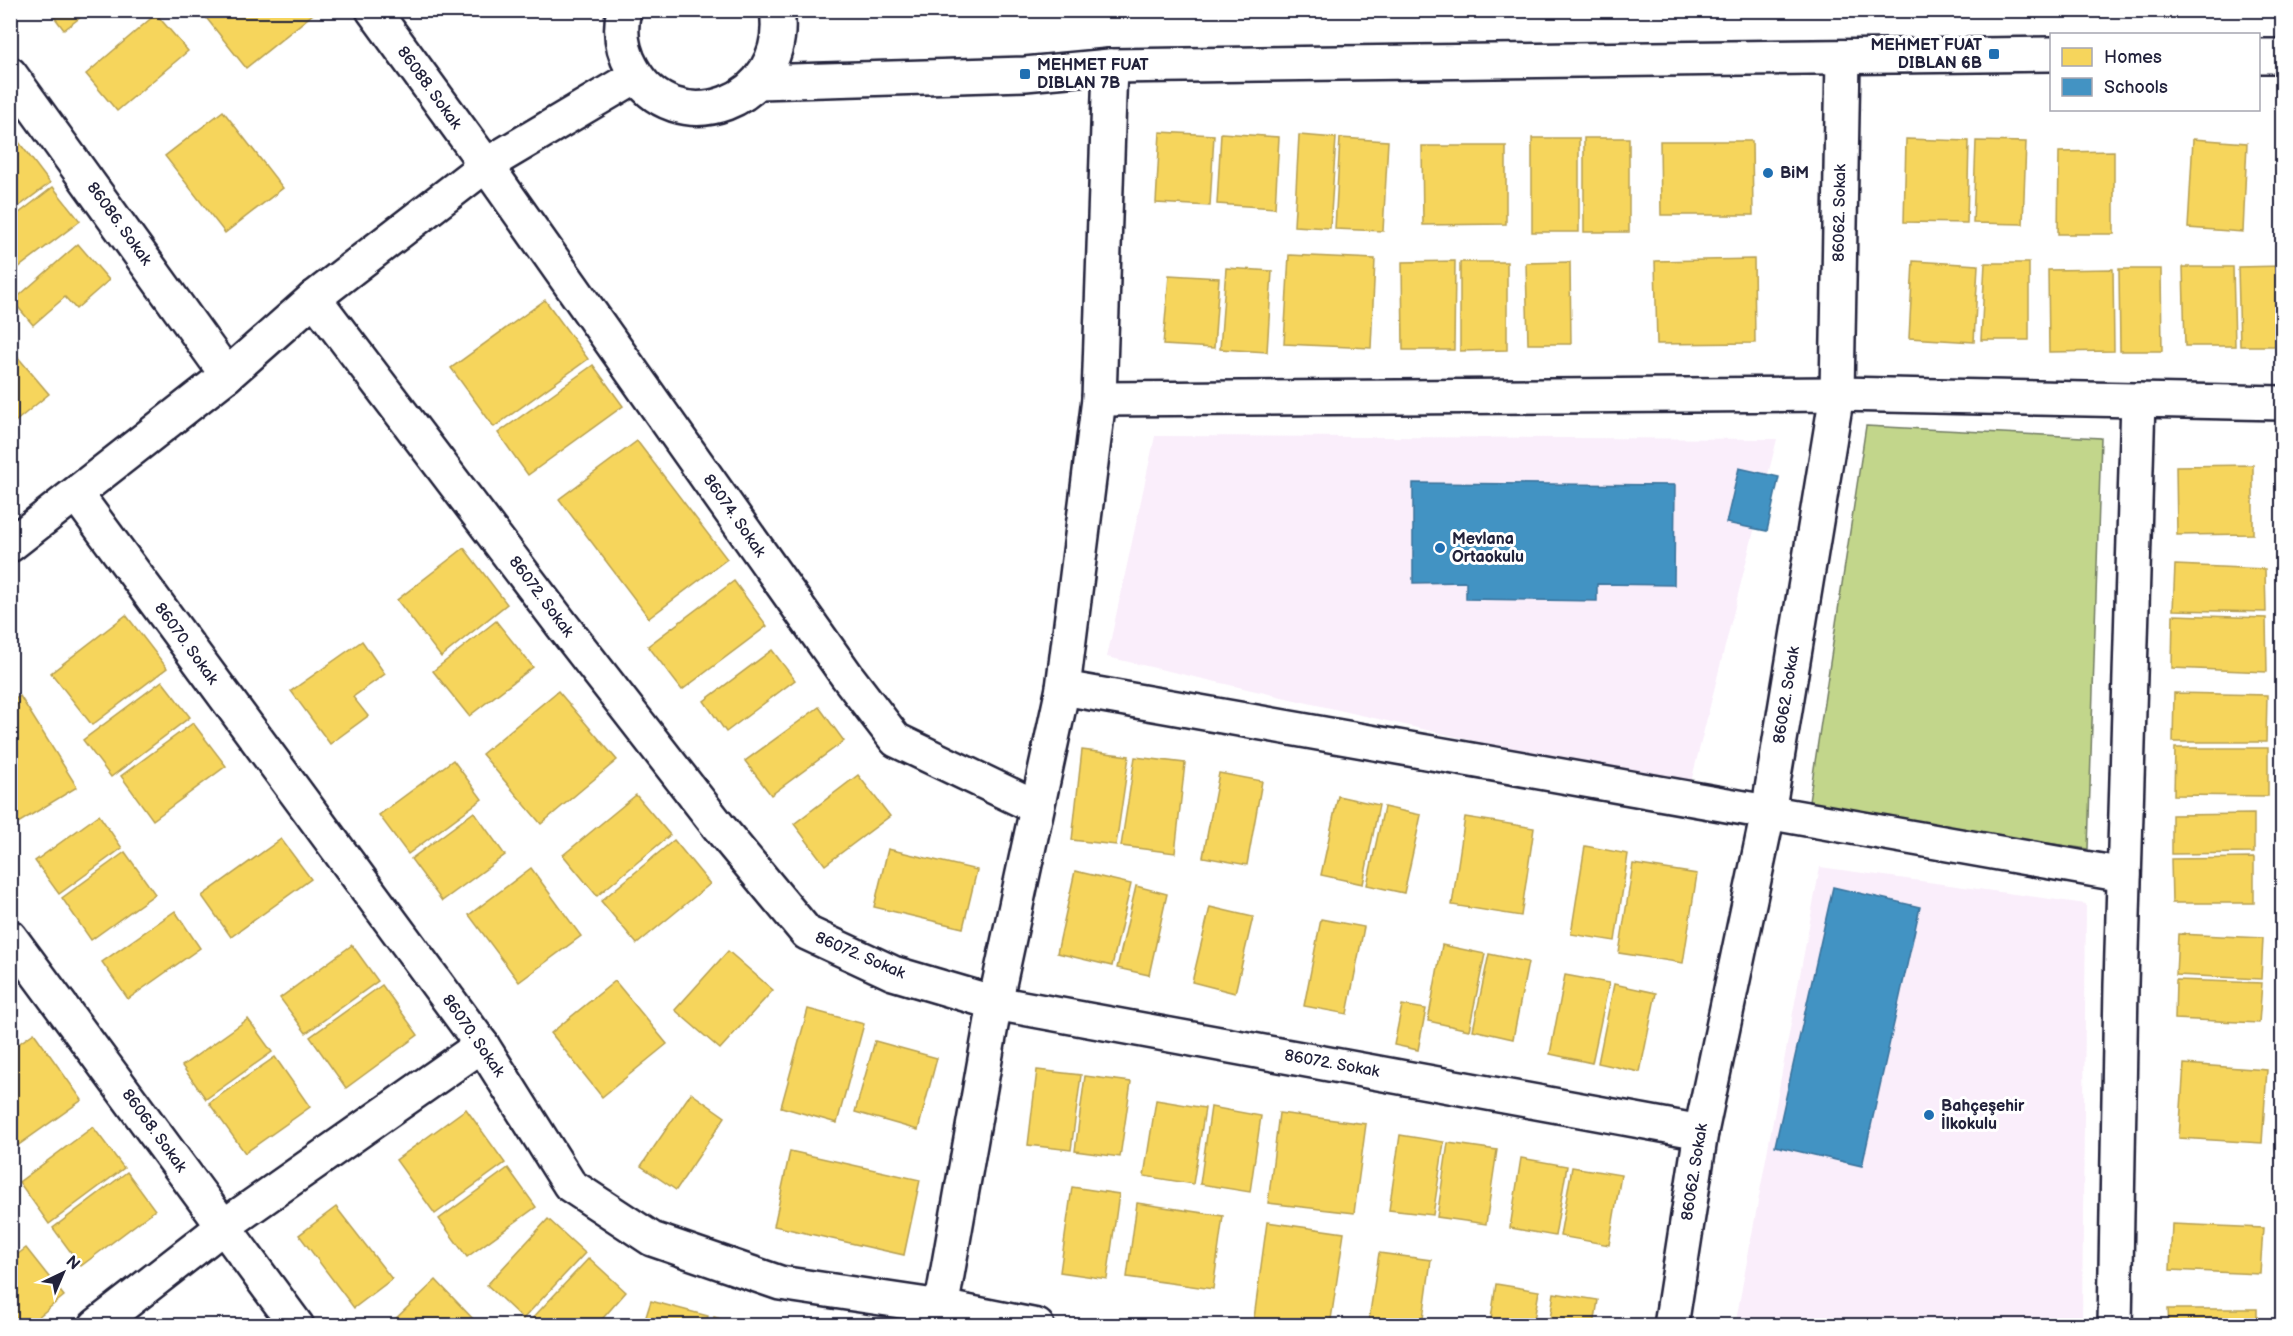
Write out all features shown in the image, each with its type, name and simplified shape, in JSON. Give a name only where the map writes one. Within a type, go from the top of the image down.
[{"type":"street","name":"86088. Sokak","points":[[373,10],[486,165]]},
{"type":"street","points":[[624,10],[621,36],[627,58],[636,76],[652,92],[669,102],[698,109],[730,102],[759,82],[777,47],[779,30],[777,10]]},
{"type":"street","points":[[759,82],[1025,74],[1110,66],[2050,54]]},
{"type":"street","points":[[2260,56],[2283,56]]},
{"type":"street","name":"86062. Sokak","points":[[1671,1326],[1701,1132],[1768,813],[1837,394],[1843,57]]},
{"type":"street","points":[[940,1316],[995,1002],[1063,688],[1099,399],[1110,66]]},
{"type":"street","name":"86086. Sokak","points":[[10,74],[227,375]]},
{"type":"street","points":[[10,545],[227,375],[314,298],[486,165],[636,76]]},
{"type":"street","name":"86074. Sokak","points":[[486,165],[847,676],[896,740],[1036,807]]},
{"type":"street","name":"86072. Sokak","points":[[314,298],[562,625],[720,827],[807,933],[893,973],[995,1002],[1701,1132]]},
{"type":"street","points":[[1099,399],[1837,394],[2283,403]]},
{"type":"street","points":[[2115,1326],[2124,875],[2138,400]]},
{"type":"street","name":"86070. Sokak","points":[[76,494],[482,1045],[570,1185],[652,1239],[780,1283],[940,1316],[1037,1326]]},
{"type":"street","points":[[1063,688],[2124,875]]},
{"type":"street","name":"86068. Sokak","points":[[10,937],[297,1326]]},
{"type":"street","points":[[96,1326],[224,1226],[482,1045]]},
{"type":"shaded area","name":"Mevlana Ortaokulu","points":[[1155,436],[1777,439],[1689,790],[1107,657]]},
{"type":"shaded area","name":"Bahçeşehir İlkokulu","points":[[1820,867],[2086,904],[2082,1325],[1735,1326]]},
{"type":"green space","points":[[1866,426],[2101,438],[2088,849],[1808,808]]},
{"type":"building: Homes","points":[[49,10],[90,10],[64,30]]},
{"type":"building: Homes","points":[[200,10],[318,10],[246,68]]},
{"type":"building: Homes","points":[[156,14],[188,51],[117,111],[86,74]]},
{"type":"building: Homes","points":[[223,111],[283,188],[225,233],[165,156]]},
{"type":"building: Homes","points":[[1160,132],[1214,135],[1210,206],[1156,203]]},
{"type":"building: Homes","points":[[1221,133],[1279,137],[1275,208],[1217,204]]},
{"type":"building: Homes","points":[[1299,135],[1336,138],[1330,228],[1294,226]]},
{"type":"building: Homes","points":[[1340,138],[1388,141],[1383,231],[1335,229]]},
{"type":"building: Homes","points":[[1532,138],[1579,138],[1579,232],[1532,232]]},
{"type":"building: Homes","points":[[1584,138],[1629,138],[1629,232],[1584,232]]},
{"type":"building: Homes","points":[[1906,139],[1969,141],[1967,223],[1904,222]]},
{"type":"building: Homes","points":[[2193,139],[2247,143],[2243,232],[2188,228]]},
{"type":"building: Homes","points":[[18,141],[50,183],[10,213],[10,147]]},
{"type":"building: Homes","points":[[1660,141],[1752,141],[1753,215],[1661,215]]},
{"type":"building: Homes","points":[[1976,141],[2026,142],[2023,224],[1973,223]]},
{"type":"building: Homes","points":[[1422,146],[1506,146],[1506,224],[1423,225]]},
{"type":"building: Homes","points":[[2114,151],[2114,234],[2058,234],[2059,152]]},
{"type":"building: Homes","points":[[53,187],[80,221],[10,274],[10,220]]},
{"type":"building: Homes","points":[[78,244],[109,280],[76,309],[65,297],[33,325],[13,301]]},
{"type":"building: Homes","points":[[1289,255],[1375,259],[1371,348],[1284,344]]},
{"type":"building: Homes","points":[[1754,259],[1755,343],[1657,344],[1655,261]]},
{"type":"building: Homes","points":[[1455,261],[1454,350],[1403,350],[1402,262]]},
{"type":"building: Homes","points":[[1913,261],[1978,265],[1974,342],[1909,338]]},
{"type":"building: Homes","points":[[1460,262],[1507,262],[1507,350],[1460,351]]},
{"type":"building: Homes","points":[[1570,262],[1571,344],[1528,344],[1526,263]]},
{"type":"building: Homes","points":[[1985,263],[2029,263],[2029,340],[1981,340]]},
{"type":"building: Homes","points":[[2282,266],[2282,346],[2240,346],[2238,267]]},
{"type":"building: Homes","points":[[2183,267],[2233,267],[2235,346],[2185,346]]},
{"type":"building: Homes","points":[[1226,268],[1272,271],[1267,352],[1220,349]]},
{"type":"building: Homes","points":[[2113,269],[2114,351],[2049,352],[2048,270]]},
{"type":"building: Homes","points":[[2119,269],[2161,269],[2162,351],[2120,351]]},
{"type":"building: Homes","points":[[1169,275],[1219,278],[1214,348],[1163,345]]},
{"type":"building: Homes","points":[[545,300],[588,359],[494,427],[451,368]]},
{"type":"building: Homes","points":[[10,348],[49,394],[10,426]]},
{"type":"building: Homes","points":[[593,365],[623,406],[528,475],[498,433]]},
{"type":"building: Homes","points":[[637,441],[727,559],[649,618],[559,499]]},
{"type":"building: Homes","points":[[2253,465],[2253,534],[2177,535],[2176,466]]},
{"type":"building: Homes","points":[[464,548],[507,604],[441,657],[397,600]]},
{"type":"building: Homes","points":[[2175,565],[2265,569],[2266,612],[2173,610]]},
{"type":"building: Homes","points":[[734,581],[767,626],[682,690],[648,646]]},
{"type":"building: Homes","points":[[126,615],[167,668],[92,725],[51,673]]},
{"type":"building: Homes","points":[[2173,615],[2266,618],[2267,672],[2172,668]]},
{"type":"building: Homes","points":[[496,621],[533,667],[469,716],[433,671]]},
{"type":"building: Homes","points":[[362,641],[385,674],[353,697],[368,716],[330,744],[291,691]]},
{"type":"building: Homes","points":[[772,650],[795,680],[726,732],[704,701]]},
{"type":"building: Homes","points":[[162,681],[190,717],[111,777],[83,740]]},
{"type":"building: Homes","points":[[558,691],[617,760],[541,824],[482,754]]},
{"type":"building: Homes","points":[[2174,693],[2267,695],[2266,742],[2173,742]]},
{"type":"building: Homes","points":[[20,696],[77,787],[10,828],[10,702]]},
{"type":"building: Homes","points":[[819,707],[844,741],[771,795],[745,761]]},
{"type":"building: Homes","points":[[193,723],[226,766],[153,820],[121,776]]},
{"type":"building: Homes","points":[[2175,748],[2268,748],[2268,796],[2174,795]]},
{"type":"building: Homes","points":[[1082,750],[1129,756],[1116,845],[1072,840]]},
{"type":"building: Homes","points":[[1135,757],[1185,763],[1175,853],[1121,846]]},
{"type":"building: Homes","points":[[453,760],[482,799],[408,854],[379,815]]},
{"type":"building: Homes","points":[[1219,773],[1262,781],[1247,865],[1203,857]]},
{"type":"building: Homes","points":[[858,775],[890,816],[825,865],[794,824]]},
{"type":"building: Homes","points":[[636,795],[670,835],[597,896],[563,855]]},
{"type":"building: Homes","points":[[1338,796],[1379,805],[1363,884],[1321,875]]},
{"type":"building: Homes","points":[[1384,807],[1421,815],[1404,893],[1367,885]]},
{"type":"building: Homes","points":[[474,812],[505,855],[442,901],[411,859]]},
{"type":"building: Homes","points":[[2254,814],[2254,853],[2172,854],[2172,815]]},
{"type":"building: Homes","points":[[99,815],[122,848],[59,894],[35,861]]},
{"type":"building: Homes","points":[[1465,817],[1534,828],[1521,916],[1452,905]]},
{"type":"building: Homes","points":[[281,839],[311,879],[231,937],[202,896]]},
{"type":"building: Homes","points":[[674,840],[710,884],[637,944],[601,901]]},
{"type":"building: Homes","points":[[1585,846],[1628,854],[1615,941],[1571,934]]},
{"type":"building: Homes","points":[[888,849],[977,870],[963,928],[874,907]]},
{"type":"building: Homes","points":[[125,852],[155,894],[91,940],[62,898]]},
{"type":"building: Homes","points":[[2254,858],[2254,903],[2172,903],[2171,859]]},
{"type":"building: Homes","points":[[1633,864],[1697,874],[1683,963],[1619,953]]},
{"type":"building: Homes","points":[[531,868],[581,936],[519,982],[469,915]]},
{"type":"building: Homes","points":[[1075,871],[1131,884],[1112,966],[1057,953]]},
{"type":"building: Homes","points":[[1136,886],[1167,894],[1149,975],[1117,968]]},
{"type":"building: Homes","points":[[1210,907],[1253,917],[1235,993],[1192,982]]},
{"type":"building: Homes","points":[[175,911],[200,948],[128,999],[102,962]]},
{"type":"building: Homes","points":[[1321,919],[1364,927],[1347,1014],[1304,1006]]},
{"type":"building: Homes","points":[[2178,934],[2263,938],[2261,979],[2176,975]]},
{"type":"building: Homes","points":[[352,945],[378,981],[306,1033],[280,998]]},
{"type":"building: Homes","points":[[1442,945],[1485,954],[1469,1030],[1428,1021]]},
{"type":"building: Homes","points":[[728,951],[773,990],[720,1049],[675,1010]]},
{"type":"building: Homes","points":[[1489,954],[1528,962],[1513,1039],[1473,1030]]},
{"type":"building: Homes","points":[[1565,975],[1609,983],[1592,1063],[1550,1054]]},
{"type":"building: Homes","points":[[2176,980],[2262,983],[2259,1023],[2175,1019]]},
{"type":"building: Homes","points":[[615,981],[667,1044],[602,1097],[551,1033]]},
{"type":"building: Homes","points":[[1614,984],[1656,993],[1640,1072],[1598,1063]]},
{"type":"building: Homes","points":[[382,985],[418,1035],[346,1088],[310,1037]]},
{"type":"building: Homes","points":[[1402,1005],[1426,1009],[1418,1050],[1394,1045]]},
{"type":"building: Homes","points":[[808,1009],[864,1024],[837,1123],[781,1107]]},
{"type":"building: Homes","points":[[248,1019],[272,1052],[206,1099],[182,1066]]},
{"type":"building: Homes","points":[[34,1033],[82,1100],[10,1151],[10,1050]]},
{"type":"building: Homes","points":[[875,1041],[937,1058],[918,1130],[855,1112]]},
{"type":"building: Homes","points":[[275,1057],[310,1107],[245,1153],[209,1103]]},
{"type":"building: Homes","points":[[2184,1064],[2267,1070],[2262,1143],[2179,1138]]},
{"type":"building: Homes","points":[[1037,1070],[1081,1075],[1071,1150],[1028,1145]]},
{"type":"building: Homes","points":[[1085,1076],[1131,1082],[1120,1157],[1075,1151]]},
{"type":"building: Homes","points":[[691,1093],[725,1117],[676,1190],[641,1166]]},
{"type":"building: Homes","points":[[1156,1100],[1205,1108],[1193,1184],[1144,1176]]},
{"type":"building: Homes","points":[[1211,1107],[1261,1116],[1250,1192],[1200,1184]]},
{"type":"building: Homes","points":[[466,1109],[505,1163],[435,1214],[396,1160]]},
{"type":"building: Homes","points":[[1279,1113],[1366,1124],[1354,1213],[1268,1203]]},
{"type":"building: Homes","points":[[93,1127],[124,1168],[49,1224],[19,1182]]},
{"type":"building: Homes","points":[[1400,1135],[1444,1142],[1433,1215],[1389,1210]]},
{"type":"building: Homes","points":[[1448,1143],[1497,1150],[1486,1224],[1437,1217]]},
{"type":"building: Homes","points":[[790,1151],[920,1180],[904,1255],[774,1226]]},
{"type":"building: Homes","points":[[1521,1158],[1567,1166],[1555,1236],[1510,1228]]},
{"type":"building: Homes","points":[[1572,1167],[1621,1175],[1609,1245],[1560,1236]]},
{"type":"building: Homes","points":[[508,1168],[536,1207],[467,1257],[439,1219]]},
{"type":"building: Homes","points":[[127,1172],[155,1210],[81,1266],[53,1228]]},
{"type":"building: Homes","points":[[1072,1187],[1119,1194],[1107,1279],[1060,1272]]},
{"type":"building: Homes","points":[[1137,1203],[1223,1216],[1213,1289],[1127,1277]]},
{"type":"building: Homes","points":[[336,1207],[392,1279],[354,1308],[299,1235]]},
{"type":"building: Homes","points":[[548,1219],[585,1253],[523,1319],[487,1285]]},
{"type":"building: Homes","points":[[1267,1222],[1344,1233],[1330,1326],[1305,1326],[1254,1318]]},
{"type":"building: Homes","points":[[2172,1224],[2263,1228],[2260,1274],[2170,1270]]},
{"type":"building: Homes","points":[[26,1248],[64,1296],[27,1326],[10,1326],[10,1260]]},
{"type":"building: Homes","points":[[1379,1253],[1431,1260],[1422,1326],[1368,1326]]},
{"type":"building: Homes","points":[[589,1258],[626,1292],[596,1326],[530,1326],[528,1323]]},
{"type":"building: Homes","points":[[436,1280],[475,1321],[470,1326],[388,1326]]},
{"type":"building: Homes","points":[[1496,1284],[1539,1291],[1533,1326],[1490,1326]]},
{"type":"building: Homes","points":[[1554,1293],[1598,1300],[1594,1326],[1549,1326]]},
{"type":"building: Homes","points":[[651,1301],[708,1316],[706,1326],[643,1326]]},
{"type":"building: Homes","points":[[2168,1309],[2257,1309],[2257,1326],[2169,1326]]},
{"type":"building: Homes","points":[[714,1317],[743,1326],[712,1326]]},
{"type":"building: Schools","points":[[1739,468],[1779,477],[1767,531],[1726,523]]},
{"type":"building: Schools","points":[[1413,483],[1675,485],[1674,585],[1597,584],[1597,601],[1466,599],[1466,582],[1413,583]]},
{"type":"building: Schools","points":[[1833,887],[1920,907],[1862,1166],[1775,1146]]},
{"type":"place","name":"MEHMET FUAT DIBLAN 6B","points":[[1994,54]]},
{"type":"place","name":"MEHMET FUAT DIBLAN 7B","points":[[1025,74]]},
{"type":"place","name":"BiM","points":[[1768,173]]},
{"type":"place","name":"Mevlana Ortaokulu","points":[[1440,548]]},
{"type":"place","name":"Bahçeşehir İlkokulu","points":[[1929,1115]]}]
